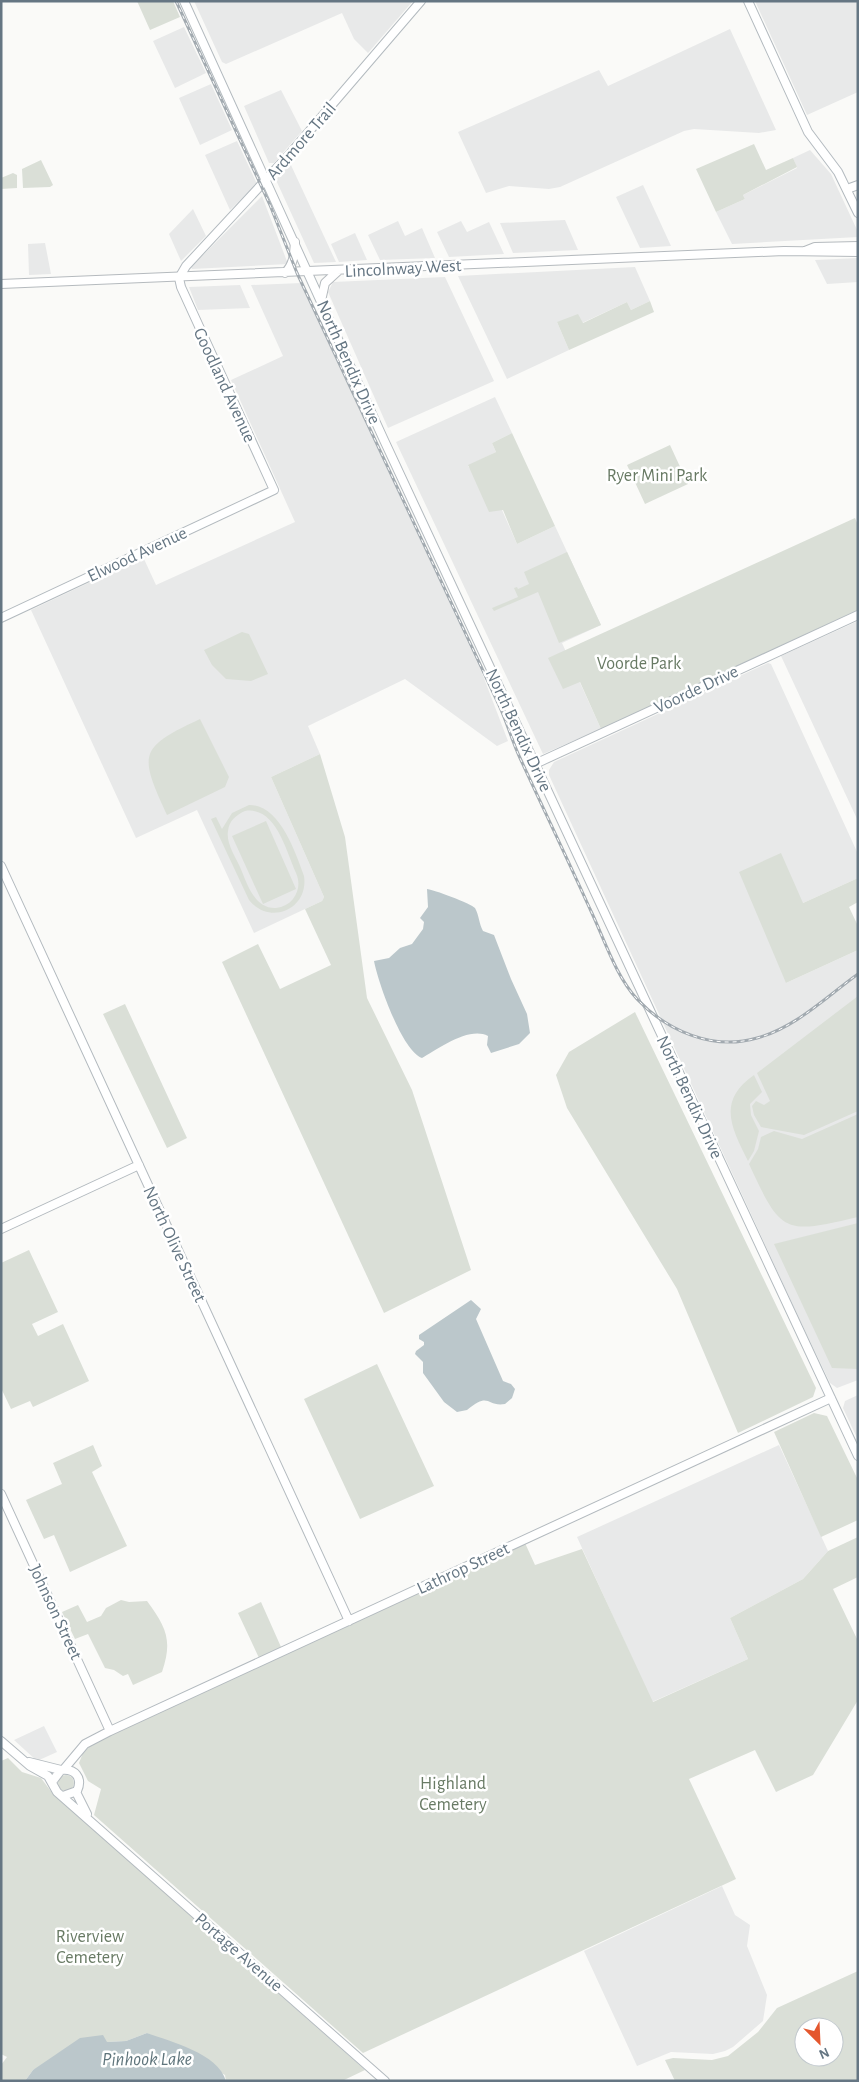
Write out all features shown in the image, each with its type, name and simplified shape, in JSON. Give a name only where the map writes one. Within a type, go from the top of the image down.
[{"type":"street","name":"North Bendix Drive","points":[[184,1],[535,764],[858,1456]]},
{"type":"street","name":"Ardmore Trail","points":[[180,278],[186,266],[267,181],[421,1]]},
{"type":"street","points":[[748,1],[808,132],[838,172],[858,213]]},
{"type":"street","points":[[847,189],[858,185]]},
{"type":"street","points":[[285,273],[294,257],[295,242]]},
{"type":"street","name":"Lincolnway West","points":[[805,251],[815,247],[858,246]]},
{"type":"street","name":"Lincolnway West","points":[[1,284],[805,251],[816,253],[858,252]]},
{"type":"street","points":[[321,301],[325,283],[338,271]]},
{"type":"street","name":"Goodland Avenue","points":[[180,278],[180,287],[274,490]]},
{"type":"street","name":"Elwood Avenue","points":[[1,618],[274,490]]},
{"type":"street","name":"Voorde Drive","points":[[535,764],[858,615]]},
{"type":"street","name":"North Olive Street","points":[[1,866],[349,1621]]},
{"type":"street","points":[[1,1229],[139,1165]]},
{"type":"street","name":"Lathrop Street","points":[[63,1769],[85,1744],[95,1738],[830,1398]]},
{"type":"street","name":"Johnson Street","points":[[1,1494],[110,1731]]},
{"type":"street","name":"Lathrop Street","points":[[77,1774],[81,1752],[95,1738]]},
{"type":"street","points":[[1,1742],[23,1761],[46,1774],[55,1789],[63,1796],[76,1792],[80,1783],[77,1774],[71,1770],[23,1761]]},
{"type":"street","points":[[52,1782],[63,1769]]},
{"type":"street","name":"Portage Avenue","points":[[76,1792],[82,1807],[93,1822]]},
{"type":"street","name":"Portage Avenue","points":[[63,1796],[385,2081]]},
{"type":"shaded area","points":[[194,1],[413,1],[368,53],[354,39],[342,13],[226,64],[222,62]]},
{"type":"shaded area","points":[[755,1],[858,1],[858,92],[807,115]]},
{"type":"shaded area","points":[[184,27],[206,73],[175,88],[153,41]]},
{"type":"shaded area","points":[[730,29],[776,130],[759,133],[694,129],[684,131],[560,187],[549,189],[509,186],[486,193],[458,132],[599,70],[608,86]]},
{"type":"shaded area","points":[[211,84],[232,130],[200,145],[179,98]]},
{"type":"shaded area","points":[[281,90],[302,131],[274,163],[269,163],[244,106]]},
{"type":"shaded area","points":[[237,141],[257,184],[230,210],[205,155]]},
{"type":"shaded area","points":[[810,150],[831,174],[858,232],[858,237],[732,244],[716,212],[745,199],[743,195],[797,168],[793,158]]},
{"type":"shaded area","points":[[290,163],[336,262],[314,263],[276,180]]},
{"type":"shaded area","points":[[643,185],[671,246],[640,248],[616,197]]},
{"type":"shaded area","points":[[262,196],[288,264],[192,269],[191,267]]},
{"type":"shaded area","points":[[193,209],[206,236],[181,261],[169,234]]},
{"type":"shaded area","points":[[565,220],[578,250],[513,253],[500,223]]},
{"type":"shaded area","points":[[398,221],[405,236],[422,228],[435,258],[380,260],[368,235]]},
{"type":"shaded area","points":[[461,221],[467,232],[489,222],[504,254],[449,257],[437,232]]},
{"type":"shaded area","points":[[355,233],[367,260],[339,262],[331,244]]},
{"type":"shaded area","points":[[45,243],[51,274],[29,275],[28,244]]},
{"type":"shaded area","points":[[858,258],[858,282],[827,284],[815,260]]},
{"type":"shaded area","points":[[635,267],[650,301],[631,310],[627,302],[582,323],[557,322],[569,350],[507,379],[458,276]]},
{"type":"shaded area","points":[[445,277],[494,381],[388,428],[328,292],[333,282]]},
{"type":"shaded area","points":[[301,283],[482,673],[508,741],[497,746],[405,679],[308,726],[320,754],[271,777],[324,897],[322,901],[254,933],[197,810],[136,838],[31,610],[141,558],[144,559],[156,585],[295,522],[231,380],[283,356],[251,285]]},
{"type":"shaded area","points":[[240,285],[250,308],[198,310],[189,287]]},
{"type":"shaded area","points":[[495,397],[512,433],[492,443],[496,452],[468,466],[502,510],[517,544],[555,526],[601,625],[562,643],[601,729],[543,754],[396,442]]},
{"type":"shaded area","points":[[858,621],[858,821],[781,656]]},
{"type":"shaded area","points":[[768,663],[771,664],[858,854],[858,878],[803,903],[786,983],[858,950],[858,1380],[837,1388],[830,1383],[797,1314],[549,775],[549,770],[554,762]]},
{"type":"shaded area","points":[[858,1395],[858,1440],[843,1408],[845,1401]]},
{"type":"shaded area","points":[[779,1445],[828,1551],[803,1579],[730,1618],[748,1659],[652,1702],[577,1537]]},
{"type":"shaded area","points":[[44,1726],[57,1752],[37,1761],[14,1740]]},
{"type":"shaded area","points":[[722,1886],[735,1915],[750,1925],[747,1946],[767,1995],[763,2021],[733,2047],[725,2051],[713,2054],[671,2052],[637,2066],[584,1951]]},
{"type":"green space","points":[[137,1],[173,1],[180,17],[150,30]]},
{"type":"green space","points":[[754,144],[766,170],[793,158],[797,167],[743,195],[745,199],[716,212],[696,169]]},
{"type":"green space","points":[[41,160],[53,185],[50,187],[23,188],[22,169]]},
{"type":"green space","points":[[13,173],[17,175],[17,188],[1,189],[1,178]]},
{"type":"green space","points":[[650,301],[654,312],[569,350],[557,322],[578,314],[583,323],[627,302],[631,310]]},
{"type":"green space","points":[[512,433],[555,526],[517,544],[503,510],[489,512],[468,465],[496,452],[492,443]]},
{"type":"green space","name":"Ryer Mini Park","points":[[670,445],[688,484],[645,504],[627,465]]},
{"type":"green space","name":"Voorde Park","points":[[855,518],[858,525],[858,610],[601,729],[580,682],[563,689],[548,658]]},
{"type":"green space","points":[[567,552],[601,625],[559,643],[538,592],[494,611],[492,608],[518,597],[514,588],[517,587],[518,589],[529,584],[524,572]]},
{"type":"green space","points":[[242,632],[249,634],[268,674],[251,681],[226,679],[212,665],[204,650]]},
{"type":"green space","points":[[200,719],[229,777],[225,787],[167,815],[152,778],[149,765],[150,755],[155,746],[165,738]]},
{"type":"green space","points":[[320,754],[345,837],[367,998],[412,1090],[471,1270],[384,1313],[222,962],[258,944],[280,989],[331,965],[305,909],[322,901],[324,897],[271,777]]},
{"type":"green space","points":[[249,805],[260,807],[277,820],[291,842],[304,876],[304,888],[294,905],[286,910],[277,913],[267,912],[258,908],[249,900],[211,819],[216,817],[222,829],[232,813]],"holes":[[[245,811],[256,811],[265,815],[278,832],[284,842],[298,880],[295,896],[288,904],[279,908],[268,907],[262,904],[252,894],[228,840],[229,827],[234,819]]]},
{"type":"green space","points":[[266,821],[296,889],[263,904],[232,836]]},
{"type":"green space","points":[[781,853],[803,903],[858,878],[858,902],[849,907],[858,926],[858,950],[786,983],[739,872]]},
{"type":"green space","points":[[858,996],[858,1111],[804,1135],[761,1127],[754,1115],[752,1106],[756,1101],[764,1105],[770,1101],[757,1073]]},
{"type":"green space","points":[[125,1004],[187,1138],[167,1148],[103,1014]]},
{"type":"green space","points":[[635,1012],[816,1388],[813,1397],[738,1433],[677,1289],[567,1108],[556,1075],[569,1052]]},
{"type":"green space","points":[[754,1075],[762,1092],[750,1104],[751,1115],[759,1131],[754,1151],[748,1161],[733,1126],[731,1105],[742,1085]]},
{"type":"green space","points":[[858,1114],[858,1217],[814,1226],[799,1226],[787,1223],[778,1216],[769,1204],[749,1164],[758,1149],[761,1137],[774,1131],[802,1139]]},
{"type":"green space","points":[[858,1223],[858,1369],[832,1368],[774,1244]]},
{"type":"green space","points":[[29,1250],[58,1312],[32,1324],[38,1336],[63,1324],[89,1381],[33,1407],[30,1401],[11,1409],[1,1388],[1,1263]]},
{"type":"green space","points":[[377,1364],[434,1486],[360,1519],[304,1399]]},
{"type":"green space","points":[[814,1413],[827,1416],[858,1480],[858,1520],[821,1537],[774,1432]]},
{"type":"green space","points":[[93,1445],[102,1466],[92,1472],[127,1546],[70,1572],[54,1535],[44,1539],[26,1500],[62,1484],[53,1463]]},
{"type":"green space","name":"Highland Cemetery","points":[[858,1537],[858,1577],[833,1589],[858,1641],[858,1700],[813,1775],[776,1792],[755,1750],[689,1779],[736,1879],[363,2053],[94,1815],[101,1789],[88,1781],[79,1763],[83,1753],[95,1741],[525,1543],[535,1565],[582,1549],[653,1702],[748,1659],[730,1618],[803,1579],[828,1551]]},
{"type":"green space","points":[[121,1600],[129,1602],[147,1601],[166,1634],[167,1651],[162,1672],[133,1685],[128,1674],[123,1676],[114,1670],[105,1668],[88,1634],[75,1639],[62,1612],[78,1605],[87,1622],[101,1616],[106,1608]]},
{"type":"green space","points":[[261,1602],[281,1647],[259,1658],[238,1613]]},
{"type":"green space","name":"Riverview Cemetery","points":[[8,1758],[22,1772],[41,1778],[53,1794],[365,2070],[342,2081],[226,2081],[225,2075],[147,2033],[126,2041],[107,2042],[33,2070],[25,2081],[1,2081],[1,2065],[7,2057],[1,2054],[1,1761]]},
{"type":"green space","points":[[63,1775],[69,1775],[74,1780],[72,1789],[63,1791],[58,1786],[58,1780]]},
{"type":"green space","points":[[858,1971],[858,2081],[675,2081],[665,2060],[673,2058],[712,2060],[728,2056],[758,2032],[777,2008]]},
{"type":"water","points":[[427,889],[452,897],[475,908],[483,931],[494,935],[527,1014],[530,1033],[519,1044],[491,1053],[487,1045],[488,1036],[472,1034],[445,1044],[422,1058],[414,1053],[399,1030],[380,984],[374,961],[389,958],[400,948],[412,944],[423,929],[424,922],[420,918],[428,907]]},
{"type":"water","points":[[471,1300],[481,1309],[476,1319],[503,1381],[511,1384],[515,1389],[512,1398],[505,1404],[480,1401],[467,1410],[457,1412],[444,1402],[423,1373],[423,1362],[415,1354],[424,1345],[424,1342],[419,1339],[419,1335]]},
{"type":"water","name":"Pinhook Lake","points":[[147,2033],[204,2056],[214,2063],[226,2081],[25,2081],[33,2070],[80,2038],[103,2035],[107,2042],[126,2041]]},
{"type":"railway","points":[[176,1],[270,205],[297,273],[499,705],[520,758],[610,956],[629,989],[649,1010],[677,1029],[708,1040],[740,1041],[757,1038],[784,1027],[810,1011],[858,974]]}]
